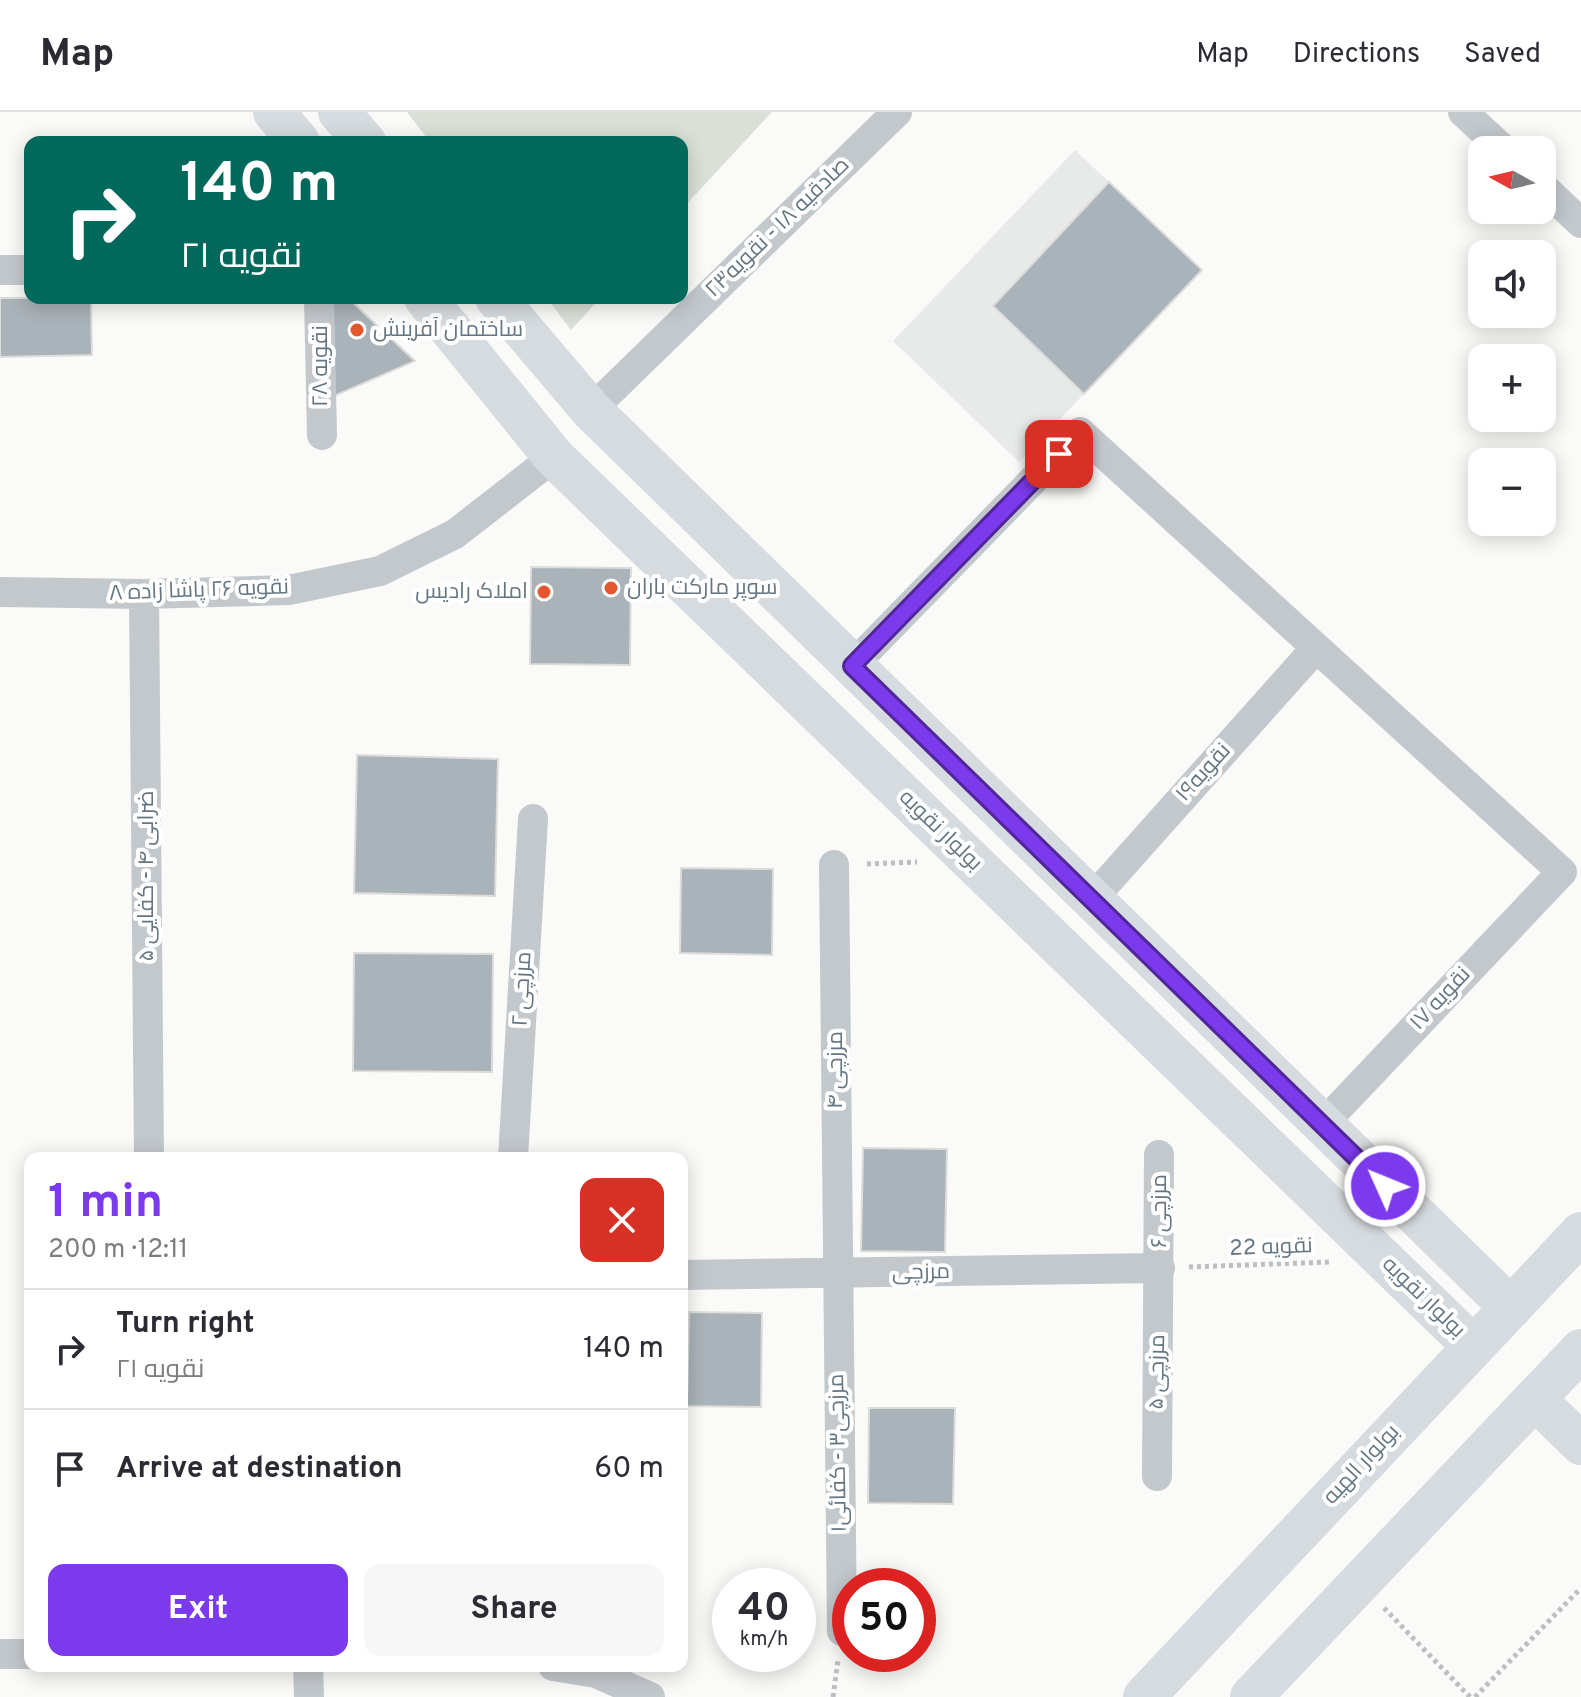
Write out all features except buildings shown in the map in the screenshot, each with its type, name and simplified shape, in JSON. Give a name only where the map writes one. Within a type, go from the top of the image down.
[{"type":"main road","points":[[274,112],[294,136]]},
{"type":"main road","points":[[339,112],[360,136]]},
{"type":"main road","name":"بولوار نقویه","points":[[430,304],[554,457],[1474,1347]]},
{"type":"main road","points":[[501,304],[591,410],[1321,1126],[1511,1308]]},
{"type":"main road","name":"بولوار الهیه","points":[[1144,1697],[1581,1233]]},
{"type":"main road","points":[[1251,1697],[1535,1399],[1577,1362]]},
{"type":"main road","points":[[1535,1399],[1581,1444]]},
{"type":"street","name":"صادقیه ۱۸ - نقویه۲۳","points":[[591,410],[897,112]]},
{"type":"street","points":[[1463,112],[1489,136]]},
{"type":"street","points":[[1556,199],[1581,223]]},
{"type":"street","points":[[0,270],[24,270]]},
{"type":"street","name":"نقویه ۲۸","points":[[319,304],[322,435]]},
{"type":"street","points":[[852,666],[1080,432],[1316,648]]},
{"type":"street","name":"نقویه ۲۶ پاشا زاده ۸","points":[[0,592],[144,594],[289,590],[380,571],[455,534],[554,457]]},
{"type":"street","name":"ضرابی ۴ - کفایی ۵","points":[[144,594],[149,1152]]},
{"type":"street","name":"نقویه ۱۷","points":[[1316,648],[1562,872],[1321,1126]]},
{"type":"street","name":"نقویه۱۹","points":[[1092,899],[1316,648]]},
{"type":"street","name":"مرزچی ۲","points":[[513,1152],[533,819]]},
{"type":"street","name":"مرزچی ۴","points":[[834,865],[837,1275]]},
{"type":"street","name":"مرزچی ۶","points":[[1159,1155],[1160,1268]]},
{"type":"street","name":"مرزچی","points":[[688,1275],[1160,1268]]},
{"type":"street","name":"مرزچی ۵","points":[[1157,1476],[1160,1268]]},
{"type":"street","name":"مرزچی۳ - کفائی۱","points":[[837,1275],[841,1568]]},
{"type":"street","points":[[0,1654],[24,1654]]},
{"type":"street","points":[[308,1672],[309,1697]]},
{"type":"street","points":[[590,1672],[650,1697]]},
{"type":"path","points":[[834,865],[970,860]]},
{"type":"path","name":"نقویه 22","points":[[1160,1268],[1383,1260]]},
{"type":"path","points":[[1360,1583],[1472,1697],[1581,1588]]},
{"type":"shaded area","points":[[407,112],[772,112],[688,203],[688,136],[425,136]]},
{"type":"shaded area","points":[[1075,150],[1202,270],[1019,462],[893,341]]},
{"type":"shaded area","points":[[552,304],[595,304],[571,330]]},
{"type":"place","name":"ساختمان آفرینش","points":[[357,330]]},
{"type":"place","name":"سوپر مارکت باران","points":[[611,588]]},
{"type":"place","name":"املاک رادیس","points":[[544,592]]},
{"type":"route","points":[[1059,454],[852,666],[1385,1186]]}]
